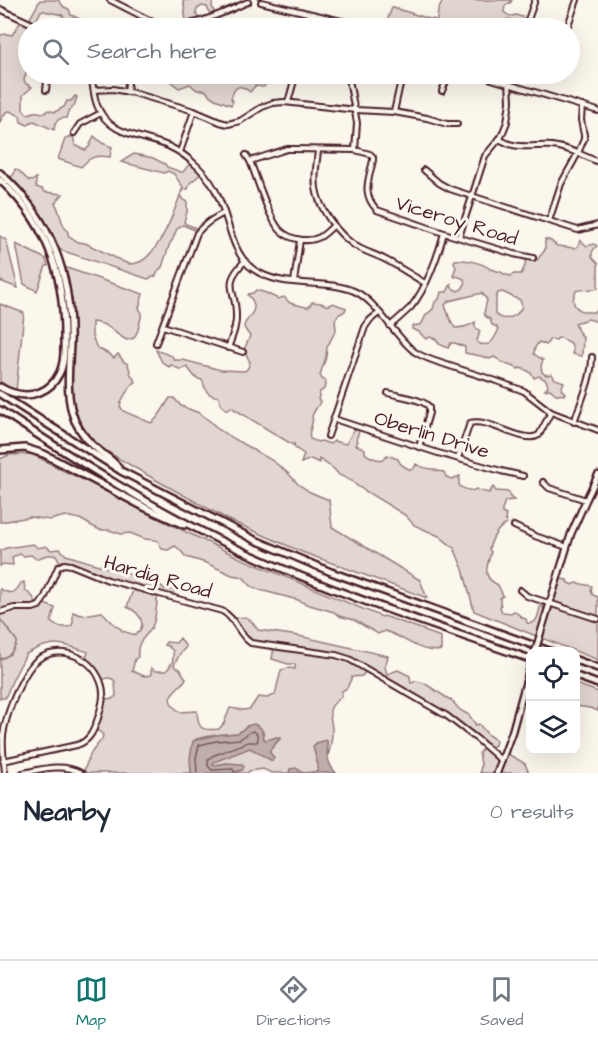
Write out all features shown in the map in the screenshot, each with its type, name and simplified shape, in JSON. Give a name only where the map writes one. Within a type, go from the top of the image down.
[{"type":"highway","points":[[0,173],[30,205],[45,229],[61,265],[70,309],[69,394],[75,420],[91,443],[111,459],[121,471]]},
{"type":"highway","points":[[0,180],[30,214],[42,233],[62,292],[64,325],[62,366],[53,383],[40,392],[28,395],[14,394],[0,387]]},
{"type":"highway","points":[[0,394],[121,471],[225,526],[296,558],[356,581],[541,647]]},
{"type":"highway","points":[[0,410],[121,487],[218,539]]},
{"type":"highway","points":[[0,450],[25,448],[44,454],[149,509],[312,581],[526,657]]},
{"type":"highway","points":[[580,661],[598,668]]},
{"type":"highway","points":[[580,677],[598,684]]},
{"type":"main road","points":[[536,647],[567,547],[598,475]]},
{"type":"main road","points":[[497,773],[526,683]]},
{"type":"street","points":[[110,0],[145,18]]},
{"type":"street","points":[[529,18],[535,0]]},
{"type":"street","points":[[571,18],[577,0]]},
{"type":"street","points":[[207,18],[248,2]]},
{"type":"street","points":[[261,2],[328,18]]},
{"type":"street","points":[[0,9],[19,18]]},
{"type":"street","points":[[310,18],[311,14]]},
{"type":"street","points":[[46,90],[47,84]]},
{"type":"street","points":[[93,84],[96,104],[108,123],[115,128],[180,152],[200,168],[218,196],[237,249],[251,268],[274,279],[331,286],[357,292],[417,353],[524,391],[550,412],[598,430]]},
{"type":"street","points":[[127,92],[128,84]]},
{"type":"street","points":[[288,102],[293,84]]},
{"type":"street","points":[[250,162],[287,149],[355,150],[357,123],[350,84]]},
{"type":"street","points":[[394,112],[401,84]]},
{"type":"street","points":[[442,91],[445,84]]},
{"type":"street","points":[[459,237],[485,156],[499,139],[510,114],[510,84],[598,111]]},
{"type":"street","points":[[94,90],[113,89],[127,92],[194,111],[228,124],[240,121],[262,107],[273,103],[288,102],[394,112],[447,124],[457,124]]},
{"type":"street","points":[[549,221],[561,184],[584,139],[581,120],[582,106]]},
{"type":"street","points":[[180,152],[194,111]]},
{"type":"street","points":[[74,133],[80,124],[101,112]]},
{"type":"street","points":[[499,139],[512,145],[551,146],[578,153],[598,162]]},
{"type":"street","points":[[318,150],[316,188],[323,207],[334,225],[353,245],[425,282]]},
{"type":"street","name":"Viceroy Road","points":[[355,150],[373,157],[367,191],[377,210],[444,234],[533,258]]},
{"type":"street","points":[[246,154],[269,210],[283,233],[300,240],[312,239],[321,236],[334,225]]},
{"type":"street","points":[[424,170],[450,189],[549,221],[578,230],[598,225]]},
{"type":"street","points":[[156,343],[197,233],[211,220],[224,213]]},
{"type":"street","points":[[390,326],[412,305],[436,258],[444,234]]},
{"type":"street","points":[[294,282],[300,240]]},
{"type":"street","points":[[228,348],[237,312],[231,279],[245,261]]},
{"type":"street","points":[[328,436],[365,327],[379,313]]},
{"type":"street","points":[[163,326],[243,352]]},
{"type":"street","points":[[574,422],[588,382],[592,357]]},
{"type":"street","points":[[388,393],[413,399],[429,407],[419,447]]},
{"type":"street","points":[[458,458],[468,426],[473,421],[527,437],[536,437],[550,412]]},
{"type":"street","name":"Oberlin Drive","points":[[334,419],[419,447],[523,476]]},
{"type":"street","points":[[543,482],[549,488],[586,500]]},
{"type":"street","points":[[514,526],[567,547]]},
{"type":"street","name":"Hardig Road","points":[[0,612],[39,606],[58,567],[64,564],[71,565],[108,580],[222,610],[230,616],[242,635],[251,643],[348,659],[447,716],[502,761]]},
{"type":"street","points":[[520,590],[527,596],[598,619]]},
{"type":"street","points":[[3,761],[76,745],[85,742],[90,737],[99,715],[103,691],[99,678],[86,661],[71,654],[54,654],[40,658],[30,666],[18,689],[6,723],[3,739],[3,761],[5,773]]},
{"type":"street","points":[[23,773],[51,767],[73,769],[81,773]]},
{"type":"shaded area","points":[[40,0],[58,0],[69,9],[71,15],[78,18],[65,18],[62,15],[41,11],[37,18],[30,18]]},
{"type":"shaded area","points":[[183,0],[213,0],[215,15],[211,17],[207,7],[202,6],[197,9],[198,18],[185,17]]},
{"type":"shaded area","points":[[443,0],[512,0],[505,6],[504,12],[510,16],[525,18],[437,18]]},
{"type":"shaded area","points":[[394,8],[427,18],[388,18]]},
{"type":"shaded area","points":[[18,26],[18,84],[32,87],[23,95],[23,109],[26,113],[45,113],[48,110],[55,112],[64,107],[67,101],[77,97],[66,118],[57,121],[54,130],[34,121],[28,125],[21,122],[20,116],[10,111],[6,112],[0,122],[0,35],[12,35]]},
{"type":"shaded area","points":[[174,84],[190,84],[179,88]]},
{"type":"shaded area","points":[[190,84],[266,84],[264,87],[255,86],[250,92],[243,87],[236,88],[231,98],[233,101],[231,105],[214,98],[205,90],[197,90]]},
{"type":"shaded area","points":[[73,136],[75,145],[85,150],[94,136],[102,143],[112,147],[110,157],[94,157],[81,167],[58,159],[65,139]]},
{"type":"shaded area","points":[[134,154],[153,158],[181,172],[191,162],[202,173],[190,183],[188,189],[182,191],[181,196],[187,202],[184,222],[199,229],[197,231],[183,225],[180,226],[170,243],[162,267],[156,276],[148,279],[54,248],[44,227],[8,180],[14,174],[15,169],[28,180],[32,181],[36,178],[36,187],[45,192],[63,194],[55,203],[68,235],[78,242],[85,243],[126,263],[136,263],[146,258],[163,236],[183,187],[174,174],[168,171],[164,173],[121,162]]},
{"type":"shaded area","points":[[0,236],[6,240],[18,288],[0,281]]},
{"type":"shaded area","points":[[545,239],[557,246],[575,248],[580,240],[587,246],[594,244],[597,246],[592,254],[593,259],[598,263],[598,288],[576,291],[574,297],[575,306],[578,309],[587,312],[598,311],[598,322],[588,319],[575,323],[583,337],[582,356],[572,354],[571,343],[561,338],[550,339],[546,345],[539,342],[534,350],[534,354],[543,360],[542,372],[546,375],[552,374],[555,379],[564,382],[561,389],[564,395],[556,394],[550,389],[545,390],[548,386],[546,380],[539,376],[534,378],[526,370],[508,365],[494,357],[490,359],[465,353],[465,347],[455,343],[451,343],[448,348],[439,344],[436,339],[430,337],[426,339],[412,329],[412,326],[422,323],[433,309],[441,292],[447,292],[451,284],[452,288],[458,291],[462,289],[465,284],[464,279],[453,275],[456,267],[455,260],[479,263],[510,276],[521,274],[526,257],[537,260],[545,250]],"holes":[[[502,292],[520,300],[522,306],[510,318],[502,318],[495,314],[496,297]],[[482,293],[487,300],[485,316],[490,319],[492,325],[497,327],[498,331],[493,341],[485,345],[477,341],[480,331],[475,327],[475,322],[455,328],[445,305],[449,301]]]},
{"type":"shaded area","points":[[16,244],[46,259],[48,266],[46,266],[37,291],[24,284]]},
{"type":"shaded area","points":[[61,266],[143,294],[139,308],[142,313],[134,338],[127,340],[107,326],[92,322],[92,336],[97,348],[114,358],[118,354],[128,364],[136,382],[122,400],[120,406],[123,411],[151,423],[170,398],[174,398],[181,406],[199,413],[219,430],[273,461],[298,484],[329,500],[332,527],[420,580],[427,598],[302,552],[229,520],[92,443],[84,435],[70,404],[70,321]]},
{"type":"shaded area","points":[[256,290],[278,299],[284,297],[290,303],[303,306],[309,307],[312,302],[328,306],[333,303],[346,308],[335,320],[336,330],[327,347],[320,375],[326,381],[318,399],[320,402],[312,415],[310,439],[330,444],[334,441],[346,444],[356,426],[360,428],[356,445],[365,449],[365,453],[371,457],[384,459],[387,455],[398,459],[401,464],[411,470],[416,464],[444,472],[446,477],[452,479],[460,476],[459,485],[472,491],[476,489],[489,493],[493,487],[496,491],[509,492],[510,497],[514,500],[505,501],[502,513],[506,515],[507,524],[498,531],[492,541],[489,549],[491,552],[487,575],[498,585],[503,596],[500,598],[502,612],[514,611],[526,619],[527,623],[531,623],[536,620],[541,604],[544,615],[536,636],[474,611],[463,569],[454,548],[439,536],[414,525],[405,515],[339,475],[319,459],[319,463],[311,459],[301,463],[304,454],[295,448],[294,444],[231,407],[227,410],[221,405],[219,397],[208,393],[202,380],[196,378],[187,367],[181,370],[171,365],[169,367],[162,362],[156,350],[172,356],[174,360],[183,360],[221,370],[245,371],[250,362],[243,352],[250,336],[244,327],[254,310],[248,295]]},
{"type":"shaded area","points":[[0,304],[24,313],[16,391],[0,381]]},
{"type":"shaded area","points":[[32,454],[240,558],[382,617],[441,637],[441,650],[420,648],[392,633],[385,631],[378,634],[334,612],[260,590],[251,586],[243,577],[186,557],[175,546],[168,550],[162,549],[155,540],[130,533],[121,534],[100,530],[80,519],[65,516],[50,520],[30,517],[0,522],[0,459],[9,455]]},
{"type":"shaded area","points":[[33,544],[38,548],[46,546],[51,550],[60,549],[66,555],[144,579],[165,589],[175,590],[173,596],[158,593],[154,623],[138,647],[138,657],[135,659],[132,671],[144,676],[151,675],[151,668],[155,671],[166,671],[172,662],[173,651],[164,645],[166,642],[176,643],[180,638],[186,647],[174,665],[180,669],[186,679],[172,694],[171,702],[180,712],[197,711],[198,722],[204,729],[219,729],[230,708],[250,709],[258,697],[267,698],[275,695],[281,670],[295,669],[295,664],[272,659],[274,647],[258,644],[245,637],[231,619],[244,617],[250,619],[258,630],[299,636],[388,656],[385,667],[387,674],[398,670],[410,676],[411,683],[416,681],[424,683],[452,701],[460,710],[469,715],[476,725],[479,724],[488,735],[496,740],[495,745],[488,749],[499,759],[505,753],[525,764],[529,773],[480,773],[479,753],[484,746],[462,727],[367,670],[362,676],[352,677],[347,688],[342,691],[341,697],[330,710],[332,736],[328,758],[327,741],[320,742],[316,772],[303,773],[300,770],[291,769],[289,773],[272,773],[263,769],[248,773],[232,773],[242,770],[227,763],[213,764],[213,762],[250,747],[274,758],[270,750],[280,739],[277,737],[266,741],[263,731],[247,726],[238,733],[196,739],[192,745],[191,773],[87,773],[84,770],[91,753],[103,735],[94,729],[102,698],[112,699],[116,696],[115,681],[108,678],[100,681],[85,660],[88,652],[64,645],[50,644],[26,654],[5,698],[0,698],[0,589],[12,592],[24,582],[25,590],[33,597],[37,605],[42,603],[55,608],[51,622],[58,626],[71,626],[73,612],[84,615],[102,612],[122,631],[135,635],[141,627],[141,619],[127,607],[134,587],[69,564],[61,564],[56,555],[36,559],[31,555],[20,554],[12,557],[13,565],[0,566],[0,551]]},
{"type":"shaded area","points":[[561,579],[567,580],[572,585],[577,583],[592,586],[593,595],[598,597],[598,660],[580,653],[580,647],[565,647],[542,638]]},
{"type":"shaded area","points":[[580,685],[598,692],[598,711],[580,707]]},
{"type":"water","points":[[254,724],[261,728],[266,740],[280,737],[270,750],[274,758],[272,761],[250,748],[213,764],[242,764],[244,767],[242,770],[232,773],[191,773],[190,758],[193,741],[215,735],[238,733]]},
{"type":"water","points":[[326,740],[329,762],[336,773],[303,773],[318,770],[313,747],[316,743]]},
{"type":"water","points":[[296,768],[303,773],[289,773],[290,769]]},
{"type":"waterway","points":[[0,619],[17,641],[11,653],[0,659]]}]
